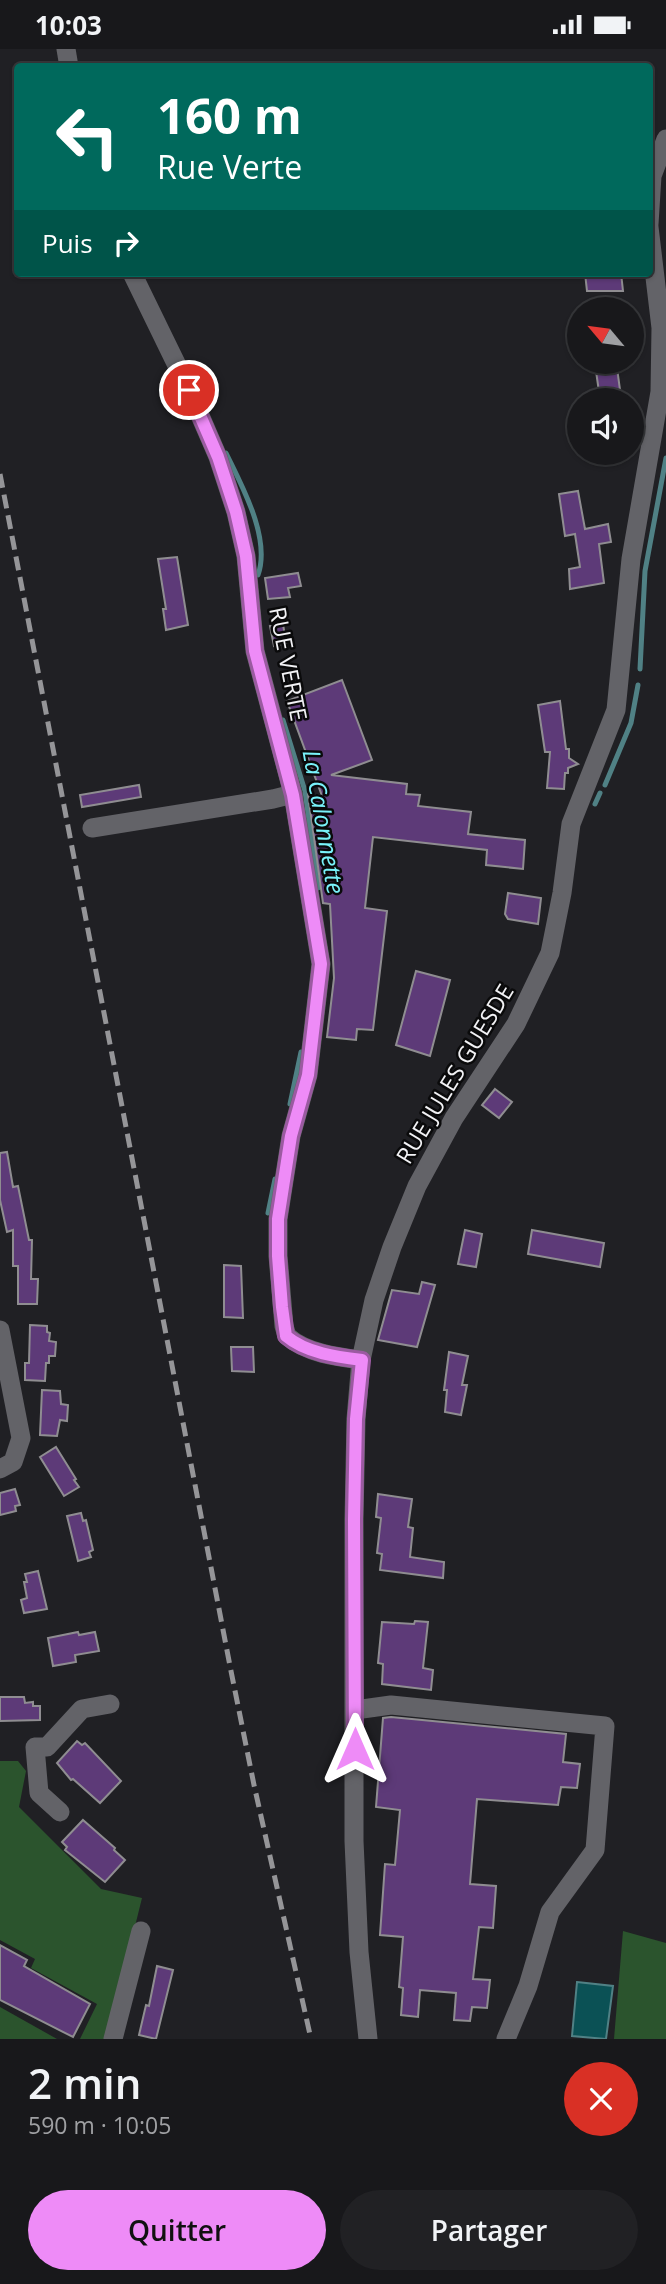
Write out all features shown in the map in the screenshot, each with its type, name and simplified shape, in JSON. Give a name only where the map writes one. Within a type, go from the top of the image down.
[{"type":"street","name":"RUE JULES GUESDE","points":[[653,176],[666,139]]},
{"type":"street","name":"RUE JULES GUESDE","points":[[368,2039],[355,1884],[354,1519],[356,1419],[362,1360],[374,1300],[417,1186],[454,1118],[516,1024],[550,953],[562,893],[571,824],[616,710],[631,559],[660,392],[661,328],[653,259]]},
{"type":"street","name":"RUE VERTE","points":[[134,277],[189,390],[218,457],[236,512],[246,556],[255,651],[293,795],[321,964],[308,1075],[291,1136],[278,1219],[278,1256],[286,1336],[321,1353],[362,1360]]},
{"type":"street","points":[[92,828],[293,795]]},
{"type":"street","points":[[0,1330],[21,1438],[13,1462],[0,1469]]},
{"type":"street","points":[[60,1812],[39,1793],[35,1747],[47,1747],[82,1710],[110,1704]]},
{"type":"street","points":[[355,1710],[391,1705],[605,1726],[595,1850],[550,1912],[528,1986],[506,2039]]},
{"type":"street","points":[[113,2039],[141,1931]]},
{"type":"green space","points":[[0,1761],[18,1761],[26,1771],[19,1807],[101,1889],[142,1898],[107,2039],[80,2039],[97,2004],[31,1968],[35,1959],[0,1940]]},
{"type":"green space","points":[[623,1931],[666,1943],[666,2039],[614,2039]]},
{"type":"green space","points":[[0,2007],[57,2039],[0,2039]]},
{"type":"water","points":[[577,1982],[613,1986],[606,2039],[572,2036]]},
{"type":"building","points":[[585,277],[621,277],[623,291],[587,291]]},
{"type":"building","points":[[597,375],[618,375],[620,388],[598,388]]},
{"type":"building","points":[[578,491],[585,529],[608,524],[611,542],[599,544],[604,583],[570,589],[569,569],[580,567],[575,534],[565,536],[559,494]]},
{"type":"building","points":[[177,557],[188,625],[166,630],[163,609],[166,609],[158,559]]},
{"type":"building","points":[[298,573],[301,586],[288,588],[290,597],[268,599],[265,578]]},
{"type":"building","points":[[283,624],[286,643],[274,646],[270,626]]},
{"type":"building","points":[[342,680],[372,760],[331,775],[407,784],[406,794],[420,795],[418,806],[471,812],[468,834],[525,840],[523,869],[486,865],[487,850],[373,837],[365,908],[387,911],[373,1030],[357,1029],[356,1040],[327,1037],[334,978],[330,904],[323,903],[308,794],[322,796],[287,701]]},
{"type":"building","points":[[560,701],[566,749],[569,749],[569,758],[578,764],[568,768],[568,773],[565,773],[564,789],[547,788],[550,752],[545,752],[538,705]]},
{"type":"building","points":[[139,785],[141,797],[82,807],[80,795]]},
{"type":"building","points":[[508,893],[541,898],[538,924],[508,919],[505,914]]},
{"type":"building","points":[[416,971],[450,980],[430,1056],[396,1045]]},
{"type":"building","points":[[495,1089],[512,1102],[499,1118],[482,1105]]},
{"type":"building","points":[[7,1152],[13,1187],[18,1186],[29,1240],[32,1240],[31,1279],[38,1279],[37,1304],[18,1304],[18,1266],[13,1266],[13,1230],[7,1232],[0,1200],[0,1153]]},
{"type":"building","points":[[465,1230],[482,1234],[476,1267],[458,1264]]},
{"type":"building","points":[[532,1230],[604,1243],[600,1267],[528,1254]]},
{"type":"building","points":[[224,1265],[241,1266],[243,1318],[224,1317]]},
{"type":"building","points":[[422,1282],[435,1285],[417,1347],[378,1340],[392,1290],[419,1294]]},
{"type":"building","points":[[30,1325],[47,1326],[49,1341],[56,1342],[55,1356],[49,1356],[49,1363],[46,1363],[45,1381],[25,1380],[25,1363],[29,1363]]},
{"type":"building","points":[[231,1347],[253,1347],[254,1372],[232,1371]]},
{"type":"building","points":[[449,1352],[468,1356],[462,1385],[467,1385],[461,1415],[445,1412],[447,1390],[444,1390]]},
{"type":"building","points":[[42,1390],[60,1391],[61,1404],[68,1405],[67,1421],[60,1420],[57,1436],[40,1435]]},
{"type":"building","points":[[56,1447],[79,1487],[64,1496],[40,1457]]},
{"type":"building","points":[[15,1489],[20,1505],[15,1506],[16,1511],[0,1515],[0,1493]]},
{"type":"building","points":[[378,1494],[412,1499],[408,1527],[413,1528],[410,1557],[444,1562],[443,1578],[380,1570],[382,1554],[377,1553],[381,1518],[376,1517]]},
{"type":"building","points":[[81,1513],[83,1521],[86,1520],[93,1550],[89,1552],[91,1557],[78,1561],[67,1516]]},
{"type":"building","points":[[38,1571],[47,1609],[24,1613],[21,1600],[27,1598],[25,1574]]},
{"type":"building","points":[[415,1621],[428,1622],[423,1668],[433,1670],[431,1690],[382,1684],[383,1664],[378,1663],[382,1622],[414,1624]]},
{"type":"building","points":[[78,1632],[79,1635],[95,1632],[99,1651],[75,1655],[76,1662],[53,1666],[48,1638]]},
{"type":"building","points":[[0,1697],[24,1697],[25,1703],[33,1702],[33,1706],[40,1706],[40,1720],[0,1721]]},
{"type":"building","points":[[383,1718],[566,1734],[563,1762],[580,1764],[577,1788],[561,1787],[558,1805],[477,1799],[470,1884],[496,1886],[493,1928],[479,1927],[473,1979],[490,1980],[487,2008],[472,2007],[470,2021],[454,2020],[456,1993],[420,1990],[418,2017],[401,2015],[403,1988],[399,1987],[403,1937],[380,1935],[385,1864],[395,1865],[400,1810],[376,1807]]},
{"type":"building","points":[[77,1741],[82,1745],[85,1743],[121,1781],[100,1803],[71,1780],[57,1763]]},
{"type":"building","points":[[83,1820],[125,1860],[105,1882],[65,1850],[67,1847],[62,1842]]},
{"type":"building","points":[[0,1945],[27,1960],[24,1966],[90,2004],[73,2037],[0,2000]]},
{"type":"building","points":[[157,1966],[173,1970],[156,2039],[139,2035],[146,2005],[149,2006]]},
{"type":"waterway","name":"La Calonnette","points":[[226,453],[247,496],[258,529],[261,545],[258,575]]},
{"type":"waterway","points":[[640,669],[645,571],[666,458]]},
{"type":"waterway","points":[[605,785],[631,723],[638,685]]},
{"type":"waterway","name":"La Calonnette","points":[[283,720],[305,791],[318,888]]},
{"type":"waterway","points":[[595,804],[600,793]]},
{"type":"waterway","name":"La Calonnette","points":[[290,1104],[301,1052]]},
{"type":"waterway","name":"La Calonnette","points":[[268,1213],[275,1179]]},
{"type":"railway","points":[[0,474],[230,1666],[311,2039]]},
{"type":"route","points":[[189,390],[218,457],[236,512],[246,556],[255,651],[293,795],[321,964],[308,1075],[291,1136],[283,1181],[278,1219],[278,1256],[286,1336],[321,1353],[362,1360],[357,1399],[354,1519],[355,1749]]}]
